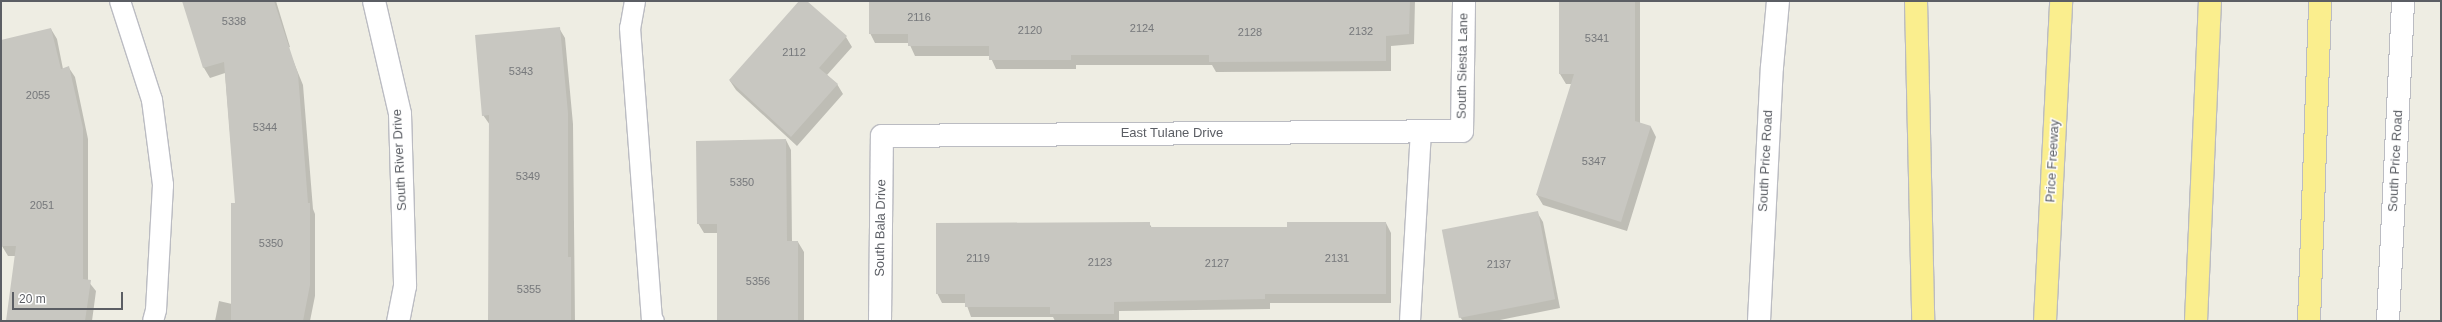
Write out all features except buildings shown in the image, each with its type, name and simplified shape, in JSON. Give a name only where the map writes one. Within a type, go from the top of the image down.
[{"type":"highway","points":[[1916,1],[1923,321]]},
{"type":"highway","name":"Price Freeway","points":[[2045,321],[2061,1]]},
{"type":"highway","points":[[2196,321],[2210,1]]},
{"type":"highway","points":[[2309,321],[2320,1]]},
{"type":"street","name":"South River Drive","points":[[374,1],[400,114],[405,286],[398,321]]},
{"type":"street","name":"South Siesta Lane","points":[[1462,132],[1464,1]]},
{"type":"street","name":"South Price Road","points":[[1759,321],[1772,67],[1778,1]]},
{"type":"street","name":"South Price Road","points":[[2388,321],[2403,1]]},
{"type":"street","name":"East Tulane Drive","points":[[882,136],[1462,132]]},
{"type":"street","name":"South Bala Drive","points":[[880,321],[882,136]]},
{"type":"lane","points":[[120,1],[152,100],[163,185],[156,310],[153,321]]},
{"type":"lane","points":[[635,1],[630,28],[652,320],[654,321]]},
{"type":"lane","points":[[1410,321],[1421,132]]}]
